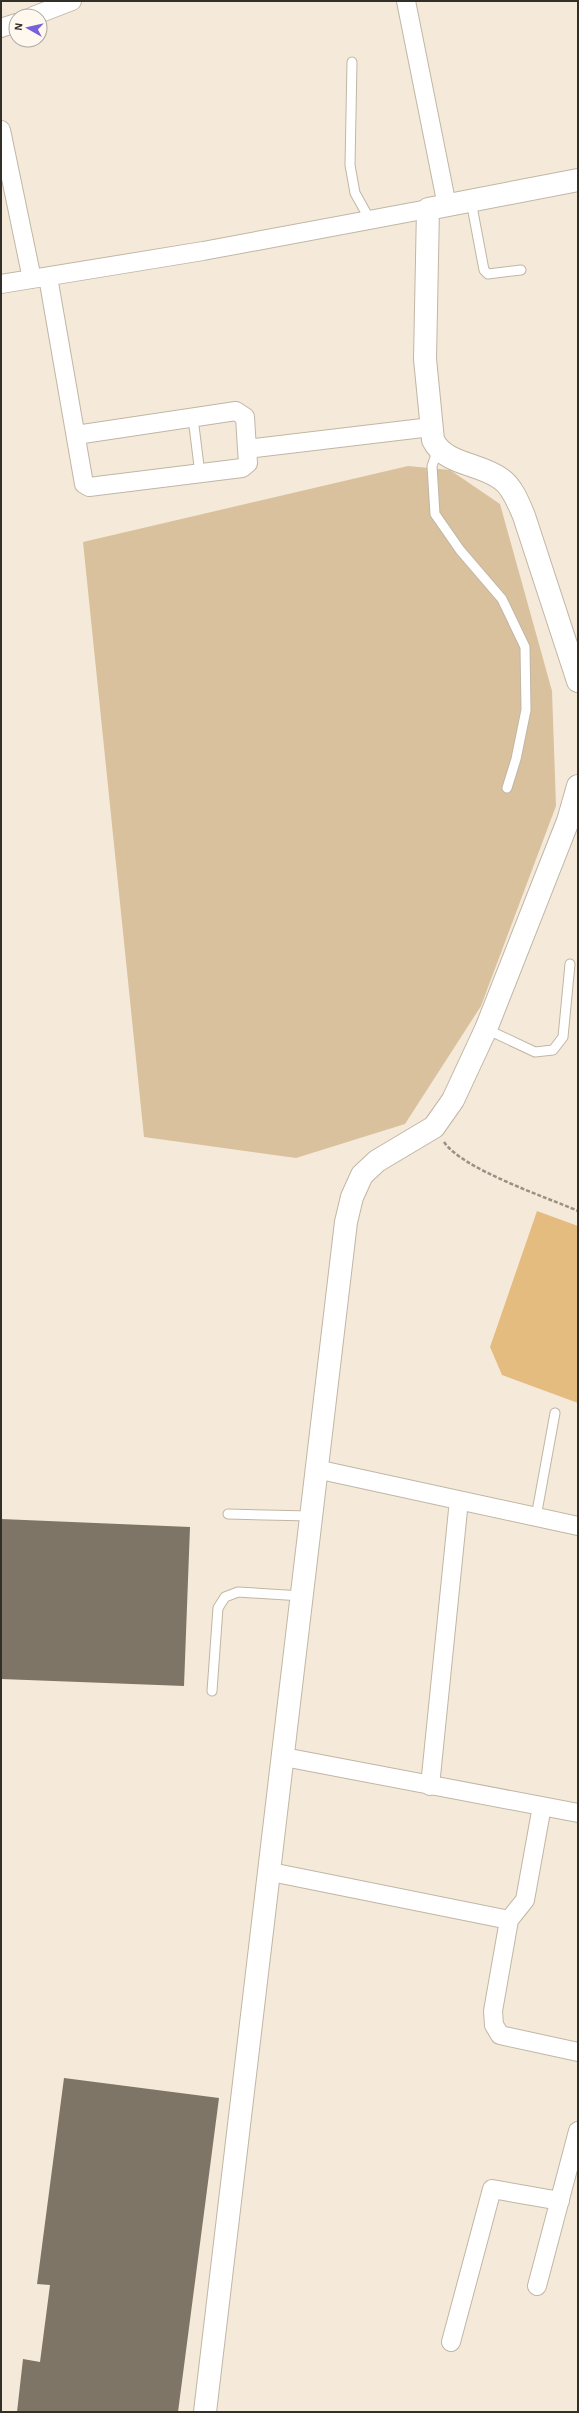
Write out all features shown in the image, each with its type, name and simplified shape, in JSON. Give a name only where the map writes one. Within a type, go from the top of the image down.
[{"type":"street","points":[[48,10],[72,1]]},
{"type":"street","points":[[406,1],[438,208],[425,359],[430,426],[433,440],[438,449],[455,459],[502,479],[514,494],[524,516],[578,681]]},
{"type":"street","points":[[1,130],[40,278],[76,435],[84,484],[89,487],[200,474],[242,468],[248,463],[245,417],[236,411],[76,435]]},
{"type":"street","points":[[1,284],[438,208],[578,180]]},
{"type":"street","points":[[247,450],[430,426]]},
{"type":"street","points":[[205,2412],[271,1872],[310,1516],[346,1222],[352,1197],[362,1175],[377,1161],[434,1127],[454,1100],[486,1029],[568,821],[578,786]]},
{"type":"street","points":[[316,1469],[578,1526]]},
{"type":"street","points":[[430,1786],[459,1500]]},
{"type":"street","points":[[284,1757],[578,1813]]},
{"type":"street","points":[[542,1806],[525,1900],[509,1920],[493,2011],[494,2025],[500,2035],[578,2052]]},
{"type":"street","points":[[271,1872],[509,1920]]},
{"type":"street","points":[[537,2286],[578,2131]]},
{"type":"street","points":[[451,2342],[492,2189],[560,2201]]},
{"type":"lane","points":[[352,62],[350,170],[355,193],[370,220]]},
{"type":"lane","points":[[471,201],[484,270],[488,274],[521,270]]},
{"type":"lane","points":[[193,418],[200,474]]},
{"type":"lane","points":[[438,449],[432,466],[435,514],[460,550],[502,600],[525,647],[526,710],[516,759],[507,788]]},
{"type":"lane","points":[[486,1029],[535,1052],[553,1050],[563,1037],[570,964]]},
{"type":"lane","points":[[536,1517],[555,1412]]},
{"type":"lane","points":[[228,1514],[310,1516]]},
{"type":"lane","points":[[212,1691],[218,1608],[225,1597],[238,1592],[302,1596]]},
{"type":"path","points":[[434,1127],[449,1149],[473,1166],[578,1211]]},
{"type":"shaded area","points":[[408,466],[450,470],[500,504],[552,691],[556,806],[481,1006],[405,1124],[296,1158],[144,1137],[83,542]]},
{"type":"shaded area","points":[[537,1211],[578,1226],[578,1403],[502,1375],[490,1347]]},
{"type":"building","points":[[1,1519],[190,1527],[184,1686],[1,1679]]},
{"type":"building","points":[[64,2078],[219,2098],[178,2412],[17,2412],[23,2359],[40,2362],[50,2285],[37,2284]]}]
